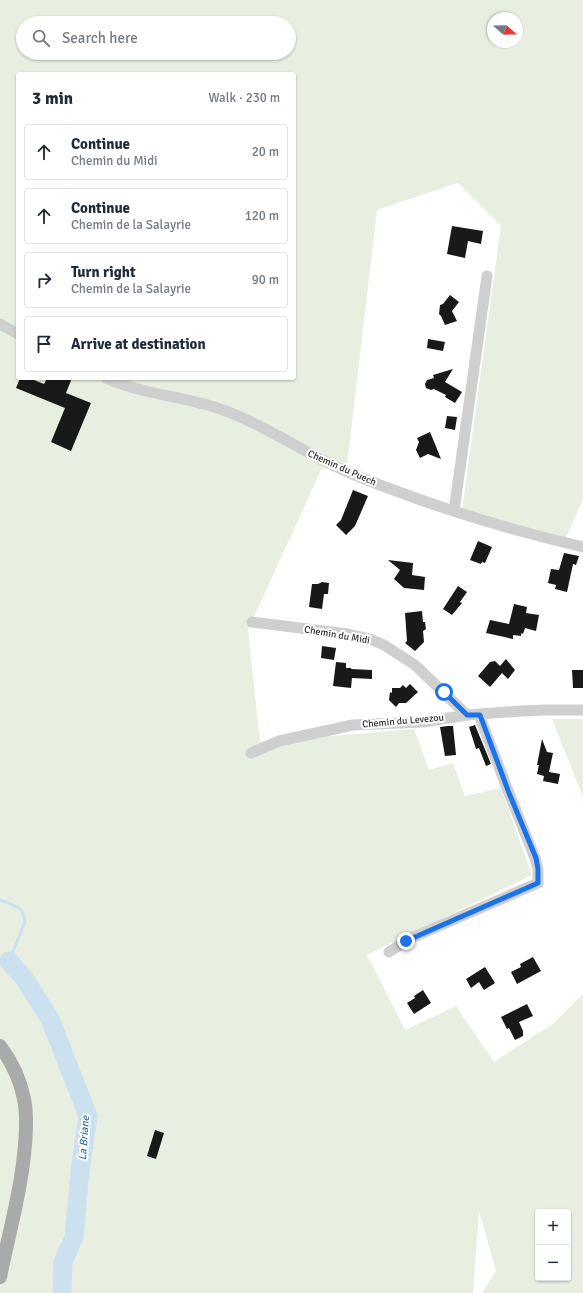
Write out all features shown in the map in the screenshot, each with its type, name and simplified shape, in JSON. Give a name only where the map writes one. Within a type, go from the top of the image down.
[{"type":"main road","points":[[0,1046],[8,1056],[19,1078],[25,1100],[26,1118],[25,1145],[20,1180],[0,1277]]},
{"type":"street","points":[[454,511],[487,276]]},
{"type":"street","points":[[0,324],[16,333]]},
{"type":"street","name":"Chemin du Puech","points":[[110,380],[145,391],[222,410],[261,427],[302,450],[341,469],[379,485],[507,528],[583,547]]},
{"type":"street","name":"Chemin du Midi","points":[[252,622],[348,634],[370,639],[384,645],[414,665],[467,715]]},
{"type":"street","name":"Chemin du Levezou","points":[[251,753],[279,741],[349,722],[423,722],[467,715],[545,710],[583,710]]},
{"type":"street","points":[[389,952],[409,939],[538,883],[536,858],[509,793],[480,715]]},
{"type":"green space","points":[[0,0],[583,0],[583,499],[566,538],[462,510],[501,226],[458,183],[377,210],[347,465],[321,470],[248,630],[260,742],[414,729],[429,770],[453,763],[465,796],[501,788],[532,875],[367,955],[405,1030],[456,1006],[494,1062],[552,1025],[583,994],[583,1293],[482,1293],[496,1271],[479,1211],[473,1293],[0,1293]]},
{"type":"green space","points":[[552,719],[583,719],[583,797]]},
{"type":"building","points":[[452,226],[483,231],[481,244],[468,241],[465,258],[447,254]]},
{"type":"building","points":[[450,295],[459,302],[452,311],[457,321],[445,325],[439,314],[440,305],[443,304]]},
{"type":"building","points":[[428,339],[445,342],[443,351],[427,348]]},
{"type":"building","points":[[453,369],[445,382],[462,392],[455,403],[445,397],[446,395],[434,389],[431,390],[426,388],[425,384],[427,380],[434,378],[433,375]]},
{"type":"building","points":[[19,380],[34,380],[44,384],[46,380],[71,380],[66,393],[91,403],[71,451],[51,442],[65,408],[16,388]]},
{"type":"building","points":[[447,416],[457,417],[455,430],[445,428]]},
{"type":"building","points":[[430,432],[441,459],[428,454],[420,458],[416,450],[419,442],[417,438]]},
{"type":"building","points":[[353,490],[368,496],[355,526],[346,535],[336,525],[341,520]]},
{"type":"building","points":[[478,541],[492,547],[485,563],[482,562],[481,564],[470,560]]},
{"type":"building","points":[[564,553],[579,556],[576,565],[573,564],[567,592],[555,589],[556,585],[548,583],[551,569],[559,570]]},
{"type":"building","points":[[388,560],[413,563],[412,575],[425,577],[424,590],[404,588],[394,579],[400,570]]},
{"type":"building","points":[[322,582],[329,583],[328,594],[324,594],[322,609],[309,607],[312,584]]},
{"type":"building","points":[[458,586],[467,592],[460,602],[462,603],[452,615],[443,609]]},
{"type":"building","points":[[514,604],[527,607],[526,613],[539,615],[536,631],[525,628],[523,634],[521,633],[521,636],[513,635],[513,639],[486,633],[490,620],[509,624]]},
{"type":"building","points":[[422,611],[423,622],[425,622],[426,629],[423,631],[424,642],[415,651],[405,643],[407,641],[405,613]]},
{"type":"building","points":[[322,646],[336,648],[334,660],[321,658]]},
{"type":"building","points":[[506,659],[515,670],[508,679],[502,673],[490,687],[478,676],[490,662],[495,661],[500,666]]},
{"type":"building","points":[[336,662],[346,663],[346,668],[372,670],[372,679],[352,678],[351,688],[333,686]]},
{"type":"building","points":[[572,670],[583,670],[583,688],[573,688]]},
{"type":"building","points":[[410,684],[418,692],[406,703],[399,703],[396,707],[389,700],[390,692],[392,693],[392,688],[400,688],[403,685],[406,688]]},
{"type":"building","points":[[475,725],[491,764],[486,766],[479,748],[476,749],[469,727]]},
{"type":"building","points":[[453,726],[456,755],[445,756],[440,727]]},
{"type":"building","points":[[542,739],[547,752],[553,753],[549,772],[560,774],[558,784],[543,781],[544,776],[537,774],[539,765],[537,765]]},
{"type":"building","points":[[533,957],[541,971],[517,984],[511,972],[521,967],[520,964]]},
{"type":"building","points":[[485,967],[495,983],[484,990],[479,982],[471,988],[466,979]]},
{"type":"building","points":[[423,990],[431,1003],[414,1014],[407,1003]]},
{"type":"building","points":[[527,1004],[533,1016],[519,1022],[523,1031],[523,1036],[515,1040],[501,1017]]},
{"type":"building","points":[[155,1130],[164,1133],[156,1159],[147,1156]]},
{"type":"waterway","points":[[0,900],[22,910],[25,922],[9,961],[0,962]]},
{"type":"waterway","name":"La Briane","points":[[9,961],[24,978],[50,1019],[88,1116],[80,1171],[74,1237],[63,1262],[62,1293]]},
{"type":"route","points":[[406,941],[538,883],[536,858],[509,793],[480,715],[467,715],[444,692]]}]
